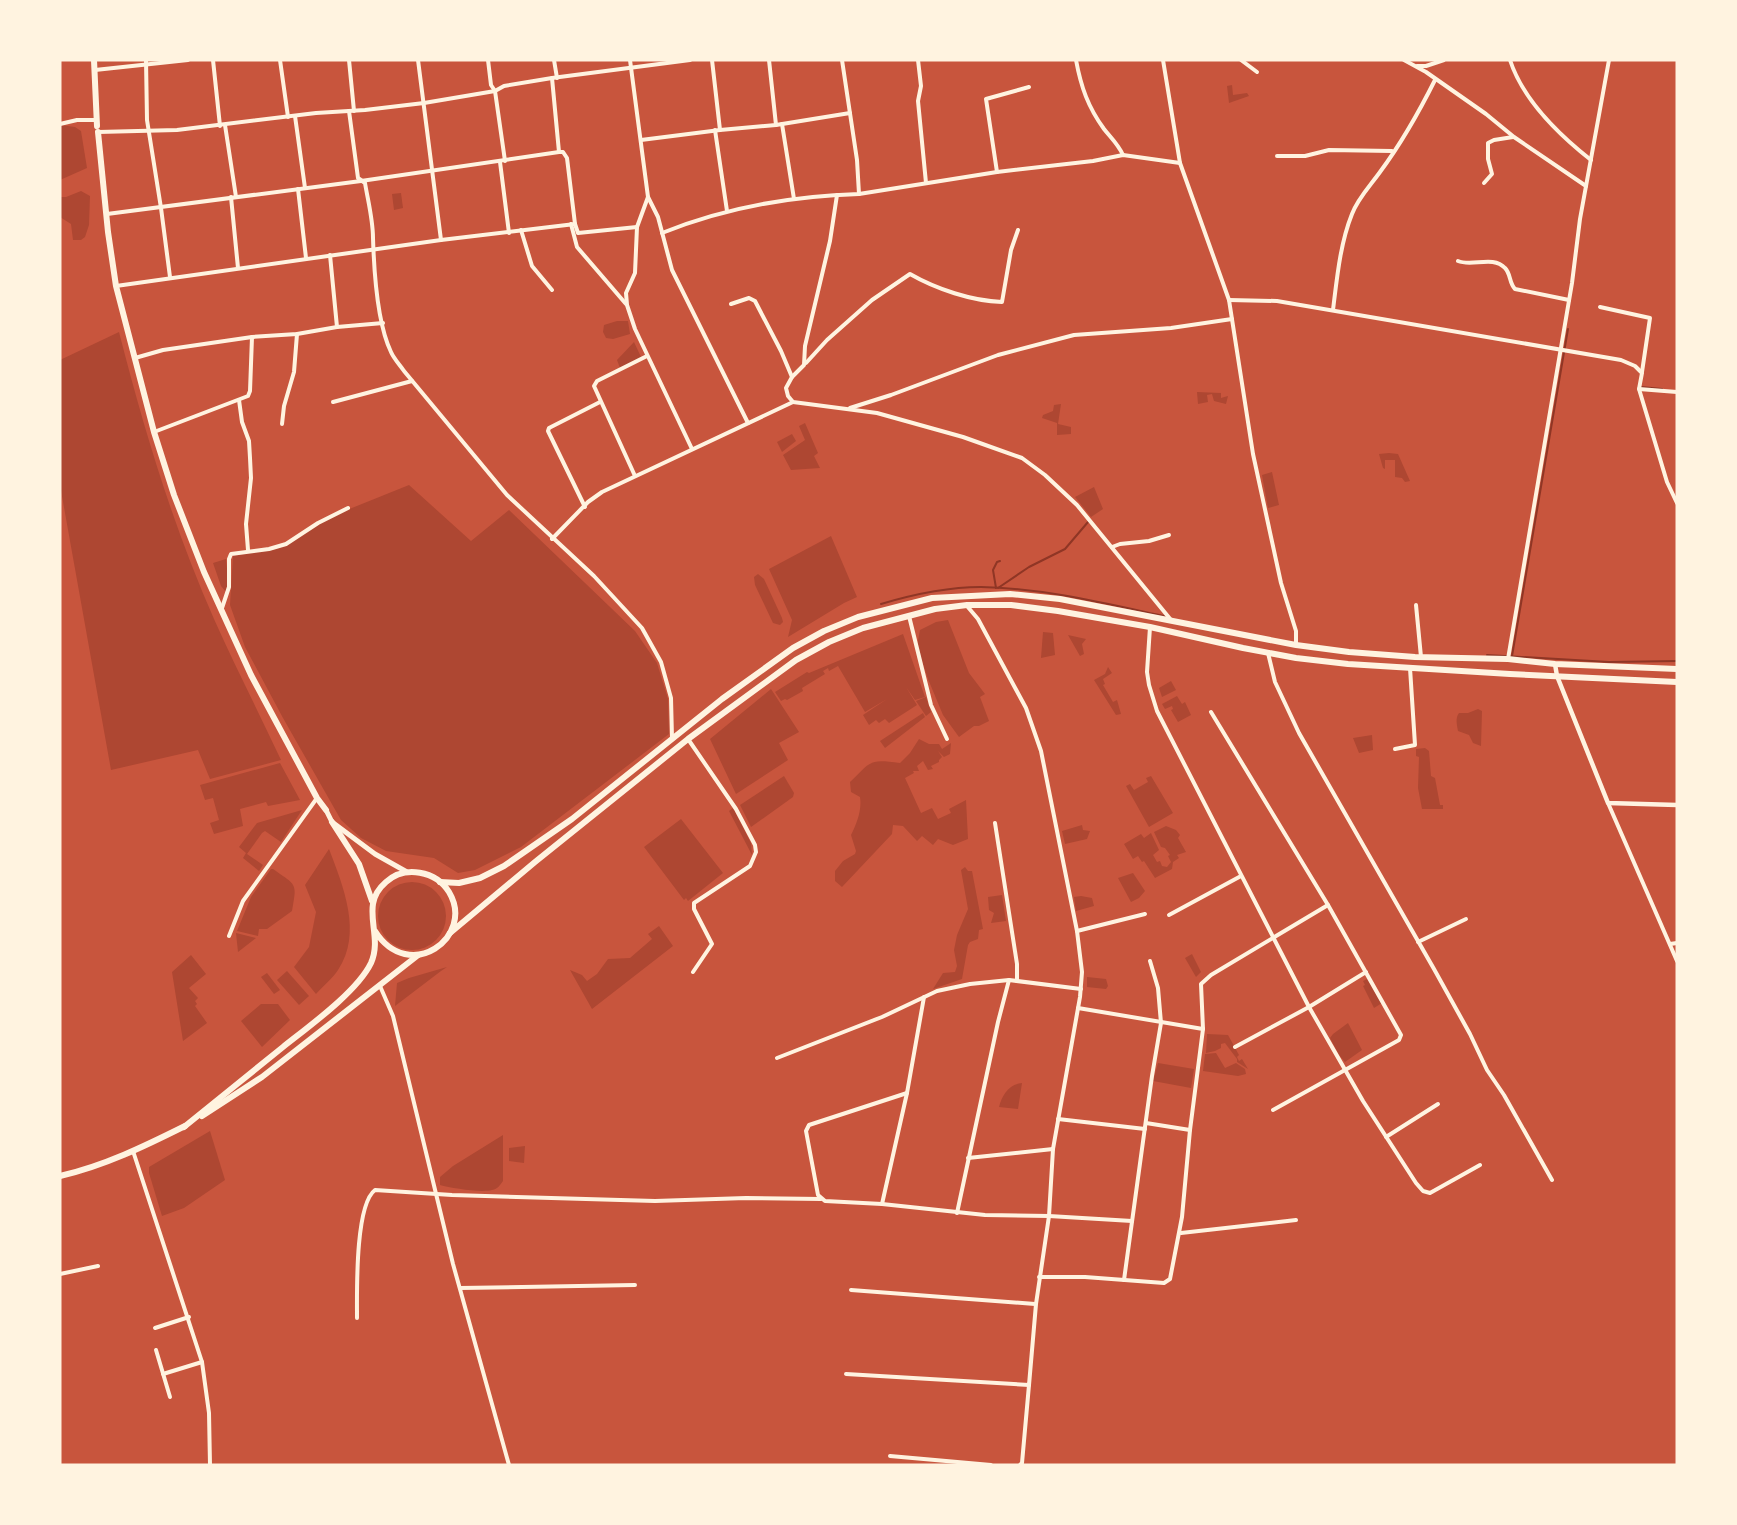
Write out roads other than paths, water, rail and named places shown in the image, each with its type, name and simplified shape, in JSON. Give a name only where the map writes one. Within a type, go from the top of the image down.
[{"type":"main road","points":[[94,60],[97,126],[116,286],[154,432],[181,516],[251,675],[317,798],[359,864],[372,900],[371,915],[375,931],[392,950],[403,955],[431,952],[442,944],[450,933],[535,862],[688,739],[770,678],[821,646],[863,627],[935,609],[967,605],[1011,605],[1058,611],[1150,627],[1268,653],[1348,664],[1677,682]]},
{"type":"main road","points":[[440,882],[459,883],[480,878],[504,866],[559,829],[764,668],[814,637],[858,617],[921,600],[1010,594],[1060,599],[1296,645],[1349,652],[1677,669]]},
{"type":"main road","points":[[332,822],[375,854],[407,872]]},
{"type":"main road","points":[[372,900],[386,882],[395,875],[418,872],[430,875],[449,892],[454,905],[454,919],[450,933]]},
{"type":"main road","points":[[184,1127],[309,1026],[356,983],[371,962],[375,931]]},
{"type":"main road","points":[[60,1176],[83,1171],[133,1151],[184,1127],[224,1104],[380,986],[417,955]]},
{"type":"street","points":[[95,70],[146,62],[188,60]]},
{"type":"street","points":[[213,60],[233,197],[238,268]]},
{"type":"street","points":[[280,60],[288,117]]},
{"type":"street","points":[[349,60],[351,111],[358,178],[365,183],[382,323],[390,351],[412,381],[507,495],[594,576],[642,628],[664,671],[671,699],[672,738]]},
{"type":"street","points":[[418,60],[441,240]]},
{"type":"street","points":[[488,60],[491,85],[495,91],[509,233]]},
{"type":"street","points":[[554,60],[560,152]]},
{"type":"street","points":[[630,60],[648,197],[658,217],[672,270],[747,423]]},
{"type":"street","points":[[60,124],[77,120],[97,126],[148,132],[223,125],[424,103],[495,91],[504,86],[690,60]]},
{"type":"street","points":[[712,60],[720,130]]},
{"type":"street","points":[[769,60],[776,125]]},
{"type":"street","points":[[842,60],[860,194]]},
{"type":"street","points":[[918,60],[921,86],[918,101],[926,183]]},
{"type":"street","points":[[1076,60],[1083,92],[1123,155]]},
{"type":"street","points":[[1241,60],[1257,72]]},
{"type":"street","points":[[1404,60],[1486,114],[1514,137],[1586,186]]},
{"type":"street","points":[[1416,66],[1426,66],[1444,60]]},
{"type":"street","points":[[1510,60],[1515,75],[1544,116],[1568,142],[1591,160]]},
{"type":"street","points":[[1508,659],[1609,60]]},
{"type":"street","points":[[1165,61],[1180,163],[1229,300],[1253,454],[1281,583],[1296,631],[1296,645]]},
{"type":"street","points":[[146,62],[148,132],[170,277]]},
{"type":"street","points":[[1333,310],[1345,233],[1352,213],[1362,194],[1381,171],[1435,80]]},
{"type":"street","points":[[997,172],[986,99],[1029,87]]},
{"type":"street","points":[[641,140],[776,125],[850,113]]},
{"type":"street","points":[[295,116],[304,188]]},
{"type":"street","points":[[782,124],[794,200]]},
{"type":"street","points":[[715,130],[727,211]]},
{"type":"street","points":[[1484,183],[1492,174],[1488,159],[1488,143],[1514,137]]},
{"type":"street","points":[[1277,156],[1305,156],[1329,150],[1393,151]]},
{"type":"street","points":[[106,214],[503,162],[563,152],[567,158],[577,247],[627,305]]},
{"type":"street","points":[[662,233],[727,211],[794,200],[860,194],[997,172],[1093,161],[1123,155],[1180,163]]},
{"type":"street","points":[[298,189],[306,258]]},
{"type":"street","points":[[804,364],[805,346],[830,241],[837,195]]},
{"type":"street","points":[[648,197],[637,227],[635,273],[626,293],[629,317],[692,449]]},
{"type":"street","points":[[573,224],[578,233],[637,227]]},
{"type":"street","points":[[116,286],[372,249],[573,224]]},
{"type":"street","points":[[521,230],[532,266],[552,290]]},
{"type":"street","points":[[793,402],[786,388],[792,377],[827,340],[872,300],[910,274],[952,292],[1002,302],[1011,250],[1018,230]]},
{"type":"street","points":[[330,255],[337,327]]},
{"type":"street","points":[[1458,261],[1499,263],[1509,274],[1510,284],[1515,289],[1569,300]]},
{"type":"street","points":[[731,304],[749,298],[755,301],[782,351],[792,377]]},
{"type":"street","points":[[1229,300],[1274,301],[1333,310],[1621,360],[1635,366],[1642,373]]},
{"type":"street","points":[[1600,307],[1650,318],[1639,389],[1667,482],[1677,503]]},
{"type":"street","points":[[848,409],[998,355],[1074,335],[1171,328],[1232,319]]},
{"type":"street","points":[[135,358],[163,350],[252,337],[297,334],[337,327],[382,323]]},
{"type":"street","points":[[282,424],[284,406],[294,372],[297,334]]},
{"type":"street","points":[[154,432],[248,396],[252,337]]},
{"type":"street","points":[[635,476],[594,387],[597,381],[648,356]]},
{"type":"street","points":[[333,402],[412,381]]},
{"type":"street","points":[[1639,389],[1677,392]]},
{"type":"street","points":[[239,400],[242,422],[249,441],[251,478],[246,524],[248,550]]},
{"type":"street","points":[[585,507],[548,431],[549,428],[600,402]]},
{"type":"street","points":[[552,539],[602,492],[793,402],[848,409],[878,413],[963,436],[1022,458],[1045,474],[1077,505],[1172,621]]},
{"type":"street","points":[[222,608],[229,587],[229,556],[232,553],[269,549],[286,544],[318,523],[348,508]]},
{"type":"street","points":[[1112,547],[1169,536]]},
{"type":"street","points":[[967,605],[978,619],[1013,682],[1026,708],[1041,751],[1077,931],[1082,972],[1078,1008],[1053,1149],[1049,1216],[1039,1277],[1020,1465]]},
{"type":"street","points":[[1416,605],[1421,657]]},
{"type":"street","points":[[909,616],[931,705],[947,739]]},
{"type":"street","points":[[1150,627],[1147,672],[1157,711],[1310,1007],[1386,1137],[1416,1184],[1423,1191],[1430,1193],[1480,1165]]},
{"type":"street","points":[[1268,653],[1275,682],[1287,712],[1470,1034],[1487,1070],[1504,1095],[1552,1180]]},
{"type":"street","points":[[1555,663],[1557,676],[1608,803],[1677,961]]},
{"type":"street","points":[[1395,749],[1415,745],[1410,668]]},
{"type":"street","points":[[1211,712],[1328,905],[1401,1035],[1399,1040],[1274,1110]]},
{"type":"street","points":[[688,739],[736,808],[755,845],[756,852],[750,866],[694,903],[694,909],[712,944],[693,972]]},
{"type":"street","points":[[229,936],[243,901],[317,798]]},
{"type":"street","points":[[1608,803],[1677,805]]},
{"type":"street","points":[[995,823],[1016,955],[1017,981]]},
{"type":"street","points":[[1168,915],[1241,876]]},
{"type":"street","points":[[1039,1277],[1164,1283],[1170,1279],[1180,1233],[1203,1029],[1202,984],[1211,975],[1328,905]]},
{"type":"street","points":[[1077,931],[1145,914]]},
{"type":"street","points":[[1418,942],[1466,919]]},
{"type":"street","points":[[1670,944],[1677,943]]},
{"type":"street","points":[[1124,1280],[1161,1023],[1158,988],[1150,961]]},
{"type":"street","points":[[1235,1047],[1310,1007],[1366,972]]},
{"type":"street","points":[[777,1059],[882,1017],[937,991],[970,984],[1009,980],[1080,989]]},
{"type":"street","points":[[957,1212],[1009,980]]},
{"type":"street","points":[[380,986],[396,1029],[460,1288],[509,1465]]},
{"type":"street","points":[[882,1204],[907,1092],[924,997]]},
{"type":"street","points":[[1078,1008],[1203,1029]]},
{"type":"street","points":[[821,1199],[818,1195],[806,1131],[809,1125],[907,1092]]},
{"type":"street","points":[[1386,1137],[1438,1104]]},
{"type":"street","points":[[1058,1119],[1190,1130]]},
{"type":"street","points":[[968,1158],[1053,1149]]},
{"type":"street","points":[[133,1151],[202,1362],[209,1413],[210,1465]]},
{"type":"street","points":[[357,1318],[358,1251],[366,1203],[369,1195],[375,1190],[655,1201],[747,1198],[821,1199],[957,1212],[1132,1221]]},
{"type":"street","points":[[1180,1233],[1296,1220]]},
{"type":"street","points":[[60,1274],[98,1266]]},
{"type":"street","points":[[460,1288],[635,1285]]},
{"type":"street","points":[[851,1290],[1036,1304]]},
{"type":"street","points":[[154,1328],[189,1317]]},
{"type":"street","points":[[156,1350],[170,1397]]},
{"type":"street","points":[[163,1374],[202,1362]]},
{"type":"street","points":[[846,1374],[1029,1385]]},
{"type":"street","points":[[890,1456],[992,1465]]},
{"type":"waterway","points":[[1512,656],[1568,329]]},
{"type":"waterway","points":[[1641,387],[1662,389]]},
{"type":"waterway","points":[[998,588],[1029,567],[1065,549],[1088,522]]},
{"type":"waterway","points":[[996,588],[993,570],[1000,561]]},
{"type":"waterway","points":[[881,604],[931,592],[981,587],[1050,593],[1164,616]]},
{"type":"waterway","points":[[1487,655],[1609,662],[1677,661]]}]
